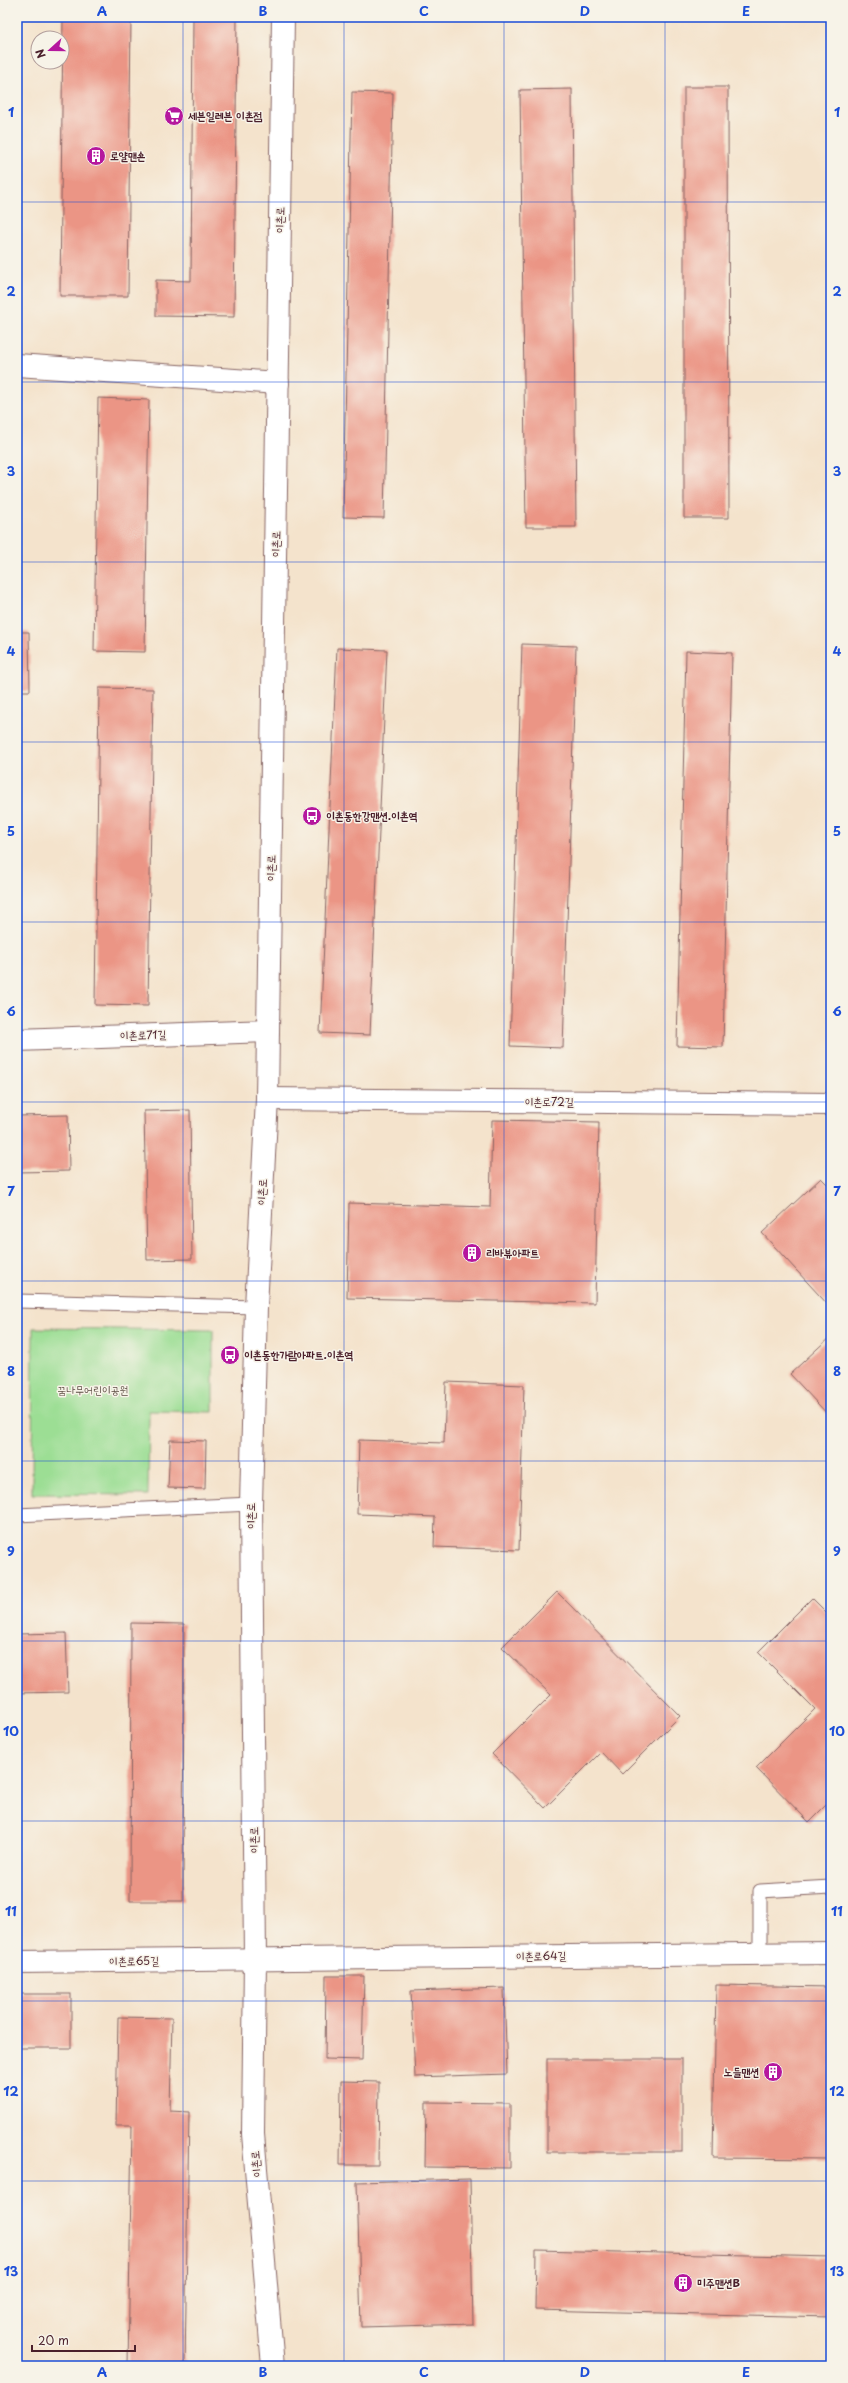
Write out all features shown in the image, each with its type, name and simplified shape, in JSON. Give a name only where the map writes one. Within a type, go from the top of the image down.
[{"type":"street","name":"이촌로","points":[[273,2366],[253,2134],[251,1504],[256,1308],[267,1099],[283,17]]},
{"type":"street","points":[[17,365],[278,383]]},
{"type":"street","name":"이촌로71길","points":[[17,1040],[268,1031]]},
{"type":"street","name":"이촌로72길","points":[[267,1099],[831,1104]]},
{"type":"street","name":"이촌로64길","points":[[253,1959],[831,1953]]},
{"type":"street","name":"이촌로65길","points":[[17,1962],[253,1959]]},
{"type":"lane","points":[[17,1301],[256,1308]]},
{"type":"lane","points":[[17,1515],[251,1504]]},
{"type":"lane","points":[[760,1954],[760,1891],[831,1887]]},
{"type":"green space","name":"꿈나무어린이공원","points":[[33,1328],[213,1330],[213,1412],[149,1411],[148,1495],[32,1494]]},
{"type":"building","name":"로얄맨숀","points":[[63,17],[131,17],[128,296],[60,296],[62,70],[70,70],[70,30],[63,30]]},
{"type":"building","points":[[193,17],[237,17],[234,317],[156,316],[156,280],[191,281]]},
{"type":"building","points":[[684,87],[728,87],[729,518],[684,518]]},
{"type":"building","points":[[572,89],[576,527],[526,527],[520,90]]},
{"type":"building","points":[[352,92],[393,93],[384,518],[343,517]]},
{"type":"building","points":[[98,398],[149,400],[145,652],[94,651]]},
{"type":"building","points":[[17,632],[29,632],[30,691],[17,691]]},
{"type":"building","points":[[522,644],[576,646],[563,1048],[510,1046]]},
{"type":"building","points":[[337,648],[387,650],[370,1035],[320,1033]]},
{"type":"building","points":[[686,651],[732,653],[723,1047],[677,1046]]},
{"type":"building","points":[[99,688],[153,689],[148,1006],[95,1005]]},
{"type":"building","points":[[190,1110],[192,1259],[147,1260],[144,1111]]},
{"type":"building","points":[[68,1115],[69,1171],[17,1172],[17,1116]]},
{"type":"building","name":"리바뷰아파트","points":[[492,1120],[599,1122],[595,1303],[347,1298],[349,1203],[490,1207]]},
{"type":"building","points":[[821,1178],[831,1188],[831,1308],[762,1233]]},
{"type":"building","points":[[831,1336],[831,1418],[790,1374]]},
{"type":"building","points":[[446,1382],[524,1385],[519,1550],[434,1547],[435,1517],[357,1514],[359,1440],[444,1443]]},
{"type":"building","points":[[170,1440],[206,1441],[205,1489],[168,1488]]},
{"type":"building","points":[[557,1592],[680,1716],[622,1774],[601,1752],[545,1808],[492,1754],[551,1695],[502,1647]]},
{"type":"building","points":[[812,1598],[831,1617],[831,1800],[809,1822],[756,1768],[815,1709],[758,1652]]},
{"type":"building","points":[[131,1623],[184,1624],[183,1901],[130,1901]]},
{"type":"building","points":[[66,1633],[68,1692],[17,1693],[17,1634]]},
{"type":"building","points":[[326,1976],[364,1976],[362,2060],[325,2059]]},
{"type":"building","name":"노들맨션","points":[[716,1985],[831,1987],[831,2159],[713,2158]]},
{"type":"building","points":[[504,1988],[507,2074],[415,2077],[411,1991]]},
{"type":"building","points":[[17,1994],[71,1994],[71,2048],[17,2048]]},
{"type":"building","points":[[118,2017],[172,2018],[170,2111],[189,2112],[185,2366],[128,2366],[132,2126],[116,2126]]},
{"type":"building","points":[[547,2059],[682,2059],[682,2152],[547,2152]]},
{"type":"building","points":[[341,2081],[379,2082],[378,2165],[340,2165]]},
{"type":"building","points":[[426,2102],[510,2103],[510,2168],[425,2167]]},
{"type":"building","points":[[470,2179],[473,2324],[361,2327],[357,2182]]},
{"type":"building","name":"미주맨션B","points":[[536,2250],[831,2257],[831,2317],[535,2310]]},
{"type":"place","name":"세븐일레븐 이촌점","points":[[174,116]]},
{"type":"place","name":"로얄맨숀","points":[[96,156]]},
{"type":"place","name":"이촌동한강맨션.이촌역","points":[[312,816]]},
{"type":"place","name":"리바뷰아파트","points":[[472,1253]]},
{"type":"place","name":"이촌동한가람아파트.이촌역","points":[[230,1355]]},
{"type":"place","name":"노들맨션","points":[[773,2072]]},
{"type":"place","name":"미주맨션B","points":[[683,2283]]}]
